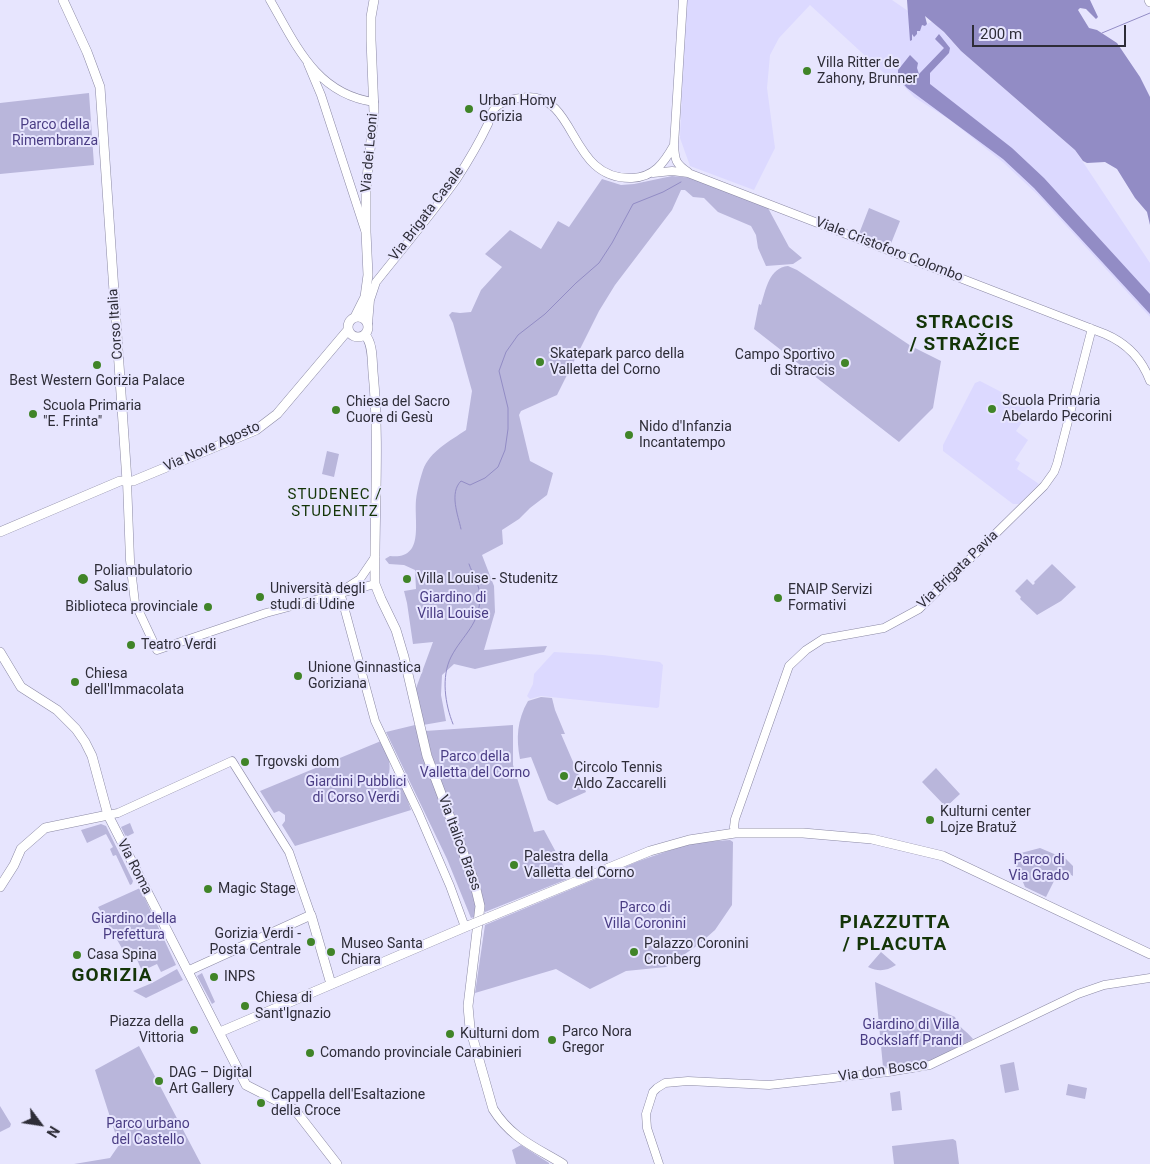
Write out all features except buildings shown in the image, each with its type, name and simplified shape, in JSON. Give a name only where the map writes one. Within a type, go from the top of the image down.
[{"type":"main road","name":"Corso Italia","points":[[63,0],[87,52],[100,87],[127,481]]},
{"type":"main road","name":"Via dei Leoni","points":[[361,319],[368,275],[366,188],[374,102],[371,17],[374,0]]},
{"type":"main road","name":"Via Brigata Casale","points":[[310,377],[348,333],[349,323],[361,319],[367,332],[365,338]]},
{"type":"main road","points":[[348,333],[365,338]]},
{"type":"main road","name":"Via Italico Brass","points":[[365,338],[376,400],[378,438],[376,584],[380,599],[396,630],[427,756],[474,881],[480,906],[468,1006],[470,1028],[493,1109],[506,1128],[563,1164]]},
{"type":"main road","name":"Via Nove Agosto","points":[[0,532],[120,481],[133,481],[256,430],[277,414],[310,377]]},
{"type":"main road","name":"Via Roma","points":[[0,652],[21,687],[57,710],[71,723],[85,742],[92,756],[108,815],[188,971]]},
{"type":"main road","points":[[0,887],[14,865],[21,849],[45,828],[108,815]]},
{"type":"main road","points":[[220,1032],[650,851],[689,840],[735,833],[836,835],[872,839],[924,850],[965,866],[1150,954]]},
{"type":"main road","points":[[331,984],[311,915],[188,971],[246,1085],[295,1110],[337,1164]]},
{"type":"street","points":[[270,0],[308,64],[321,95],[366,232]]},
{"type":"street","points":[[684,0],[674,145],[677,165],[688,173]]},
{"type":"street","points":[[308,64],[332,87],[353,97],[374,102]]},
{"type":"street","name":"Via Brigata Casale","points":[[361,319],[376,282],[456,180],[489,123],[494,109],[504,102],[529,97],[544,102],[558,110],[588,160],[601,171],[630,178],[653,173]]},
{"type":"street","points":[[653,173],[664,162],[674,145]]},
{"type":"street","name":"Viale Cristoforo Colombo","points":[[653,173],[672,171],[688,173],[1112,337],[1128,348],[1142,364],[1150,381]]},
{"type":"street","points":[[368,275],[376,282]]},
{"type":"street","name":"Via Brigata Pavia","points":[[735,833],[735,819],[789,666],[806,650],[823,639],[884,628],[919,609],[1018,513],[1050,479],[1057,464],[1076,393],[1091,332],[1090,328]]},
{"type":"street","name":"Corso Italia","points":[[127,481],[130,560],[135,603],[157,650],[266,613],[340,592]]},
{"type":"street","points":[[340,592],[360,578],[375,557]]},
{"type":"street","points":[[360,578],[376,584]]},
{"type":"street","points":[[340,592],[376,584]]},
{"type":"street","points":[[340,592],[375,721],[420,814],[468,926]]},
{"type":"street","points":[[108,815],[118,813],[232,761],[289,852],[311,915]]},
{"type":"street","name":"Via don Bosco","points":[[659,1164],[648,1128],[646,1114],[650,1098],[657,1088],[665,1083],[688,1081],[769,1086],[888,1072],[930,1065],[1078,994],[1104,985],[1150,978]]},
{"type":"shaded area","points":[[686,0],[892,0],[927,24],[933,21],[961,51],[1075,150],[1150,263],[1150,317],[1038,195],[1004,163],[950,120],[914,97],[901,83],[898,86],[810,5],[779,38],[770,55],[767,88],[775,148],[754,190],[690,166],[680,138]]},
{"type":"shaded area","points":[[907,0],[1090,0],[1098,17],[1096,19],[1086,9],[1080,8],[1078,10],[1089,28],[1097,30],[1117,43],[1140,77],[1150,97],[1150,225],[1147,212],[1135,198],[1117,169],[1105,162],[1087,163],[1083,161],[1075,150],[961,51],[944,32],[925,16],[927,24],[925,26],[922,25],[920,31],[917,31],[914,37],[912,34],[912,40],[910,41]]},
{"type":"shaded area","points":[[939,34],[950,48],[949,53],[930,73],[930,84],[1012,148],[1044,178],[1150,294],[1150,314],[1034,188],[1003,159],[907,88],[898,78],[898,70],[910,55],[918,63],[919,74],[944,48],[935,39]]},
{"type":"shaded area","points":[[980,381],[1032,408],[1016,431],[1028,440],[1015,460],[1020,463],[1017,469],[1039,484],[1019,504],[1013,504],[943,451],[943,445],[975,383]]},
{"type":"shaded area","points":[[554,652],[603,655],[660,662],[663,665],[659,707],[541,696],[530,699],[527,696],[533,684],[534,674]]},
{"type":"green space","name":"Parco della Rimembranza","points":[[89,93],[94,165],[0,174],[0,103]]},
{"type":"green space","name":"Giardino di Villa Louise","points":[[672,176],[693,178],[768,208],[789,247],[802,258],[793,264],[766,266],[758,248],[756,235],[751,226],[718,212],[704,198],[693,197],[685,190],[681,190],[672,210],[615,285],[599,311],[557,395],[521,411],[519,415],[530,461],[553,473],[547,495],[519,519],[502,530],[503,544],[482,555],[494,586],[495,612],[484,650],[547,646],[544,652],[475,669],[454,664],[442,675],[441,695],[446,721],[423,725],[415,691],[433,642],[413,644],[404,591],[416,589],[415,570],[404,565],[389,564],[385,559],[390,556],[401,556],[409,552],[413,546],[416,529],[416,500],[426,463],[447,442],[466,430],[472,391],[453,323],[449,315],[452,312],[471,312],[481,290],[502,267],[485,254],[510,230],[541,249],[558,221],[569,227],[602,179],[621,185]]},
{"type":"green space","points":[[869,208],[900,221],[888,251],[857,239]]},
{"type":"green space","points":[[788,266],[797,270],[911,346],[941,361],[933,408],[899,442],[754,329],[759,304],[761,305],[769,280],[776,271]]},
{"type":"green space","points":[[327,451],[339,454],[334,477],[322,474]]},
{"type":"green space","points":[[1052,564],[1076,587],[1061,601],[1037,615],[1020,599],[1021,597],[1015,591],[1027,579],[1033,585]]},
{"type":"green space","points":[[541,697],[552,698],[565,734],[561,734],[586,792],[557,805],[548,800],[531,757],[520,759],[518,729],[524,708],[528,701]]},
{"type":"green space","points":[[415,725],[471,883],[477,916],[471,918],[447,859],[386,732]]},
{"type":"green space","name":"Parco della Valletta del Corno","points":[[513,725],[513,765],[534,832],[544,830],[570,878],[485,912],[482,892],[476,873],[442,784],[425,731]]},
{"type":"green space","name":"Giardini Pubblici di Corso Verdi","points":[[381,741],[390,766],[389,777],[392,782],[403,787],[411,810],[295,846],[282,825],[285,821],[285,815],[279,811],[274,813],[260,791]]},
{"type":"green space","points":[[936,768],[960,794],[946,807],[922,782]]},
{"type":"green space","points":[[130,823],[134,833],[126,837],[121,827]]},
{"type":"green space","points":[[101,824],[106,826],[133,881],[130,885],[116,855],[113,856],[110,849],[113,847],[106,834],[87,843],[81,830]]},
{"type":"green space","name":"Parco di Villa Coronini","points":[[730,840],[733,842],[732,905],[715,930],[698,945],[666,967],[626,971],[590,989],[556,969],[475,993],[485,925],[639,861],[691,843]]},
{"type":"green space","name":"Parco di Via Grado","points":[[1040,848],[1066,859],[1073,866],[1073,876],[1060,869],[1046,897],[1025,887],[1015,863],[1021,853]]},
{"type":"green space","name":"Giardino della Prefettura","points":[[140,888],[176,965],[161,972],[157,964],[142,971],[132,948],[123,950],[98,907]]},
{"type":"green space","points":[[881,952],[896,965],[882,970],[868,967]]},
{"type":"green space","points":[[177,969],[183,980],[146,998],[133,991],[152,983]]},
{"type":"green space","points":[[202,973],[215,1002],[212,1004],[197,976]]},
{"type":"green space","name":"Giardino di Villa Bockslaff Prandi","points":[[875,982],[955,1017],[960,1026],[973,1039],[930,1062],[883,1067]]},
{"type":"green space","name":"Parco urbano del Castello","points":[[139,1046],[201,1164],[74,1164],[110,1158],[119,1145],[95,1070]]},
{"type":"green space","points":[[1014,1062],[1019,1090],[1005,1093],[1000,1065]]},
{"type":"green space","points":[[1068,1084],[1087,1088],[1085,1099],[1066,1095]]},
{"type":"green space","points":[[900,1091],[902,1110],[892,1111],[890,1093]]},
{"type":"green space","points":[[0,1106],[11,1124],[10,1127],[0,1132]]},
{"type":"green space","points":[[953,1139],[956,1141],[959,1164],[894,1164],[892,1146]]},
{"type":"green space","points":[[521,1145],[549,1164],[516,1164],[512,1150]]},
{"type":"waterway","points":[[1102,33],[1150,13]]},
{"type":"waterway","points":[[461,529],[455,504],[457,486],[461,481],[470,485],[485,478],[498,467],[505,450],[508,408],[499,371],[506,352],[518,335],[545,314],[599,263],[633,204],[663,192],[681,182]]},
{"type":"waterway","points":[[453,724],[446,699],[446,673],[451,657],[474,622],[479,606],[479,588],[469,564]]},
{"type":"place","name":"Villa Ritter de Zahony, Brunner","points":[[807,71]]},
{"type":"place","name":"Urban Homy Gorizia","points":[[469,109]]},
{"type":"place","name":"Skatepark parco della Valletta del Corno","points":[[540,362]]},
{"type":"place","name":"Campo Sportivo di Straccis","points":[[845,363]]},
{"type":"place","name":"Best Western Gorizia Palace","points":[[97,365]]},
{"type":"place","name":"Scuola Primaria Abelardo Pecorini","points":[[992,409]]},
{"type":"place","name":"Chiesa del Sacro Cuore di Gesù","points":[[336,410]]},
{"type":"place","name":"Scuola Primaria \"E. Frinta\"","points":[[33,414]]},
{"type":"place","name":"Nido d'Infanzia Incantatempo","points":[[629,435]]},
{"type":"place","name":"Poliambulatorio Salus","points":[[83,579]]},
{"type":"place","name":"Villa Louise - Studenitz","points":[[407,579]]},
{"type":"place","name":"Università degli studi di Udine","points":[[260,597]]},
{"type":"place","name":"ENAIP Servizi Formativi","points":[[778,598]]},
{"type":"place","name":"Biblioteca provinciale","points":[[208,607]]},
{"type":"place","name":"Teatro Verdi","points":[[131,645]]},
{"type":"place","name":"Unione Ginnastica Goriziana","points":[[298,676]]},
{"type":"place","name":"Chiesa dell'Immacolata","points":[[75,682]]},
{"type":"place","name":"Trgovski dom","points":[[245,762]]},
{"type":"place","name":"Circolo Tennis Aldo Zaccarelli","points":[[564,776]]},
{"type":"place","name":"Kulturni center Lojze Bratuž","points":[[930,820]]},
{"type":"place","name":"Palestra della Valletta del Corno","points":[[514,865]]},
{"type":"place","name":"Magic Stage","points":[[208,889]]},
{"type":"place","name":"Gorizia Verdi - Posta Centrale","points":[[311,942]]},
{"type":"place","name":"Museo Santa Chiara","points":[[331,952]]},
{"type":"place","name":"Palazzo Coronini Cronberg","points":[[634,952]]},
{"type":"place","name":"Casa Spina","points":[[77,955]]},
{"type":"place","name":"INPS","points":[[214,977]]},
{"type":"place","name":"Chiesa di Sant'Ignazio","points":[[245,1006]]},
{"type":"place","name":"Piazza della Vittoria","points":[[194,1030]]},
{"type":"place","name":"Kulturni dom","points":[[450,1034]]},
{"type":"place","name":"Parco Nora Gregor","points":[[552,1040]]},
{"type":"place","name":"Comando provinciale Carabinieri","points":[[310,1053]]},
{"type":"place","name":"DAG – Digital Art Gallery","points":[[159,1081]]},
{"type":"place","name":"Cappella dell'Esaltazione della Croce","points":[[261,1103]]},
{"type":"district","name":"STRACCIS / STRAŽICE","points":[[965,334]]},
{"type":"district","name":"STUDENEC / STUDENITZ","points":[[335,504]]},
{"type":"district","name":"PIAZZUTTA / PLACUTA","points":[[895,934]]},
{"type":"district","name":"GORIZIA","points":[[112,976]]}]
